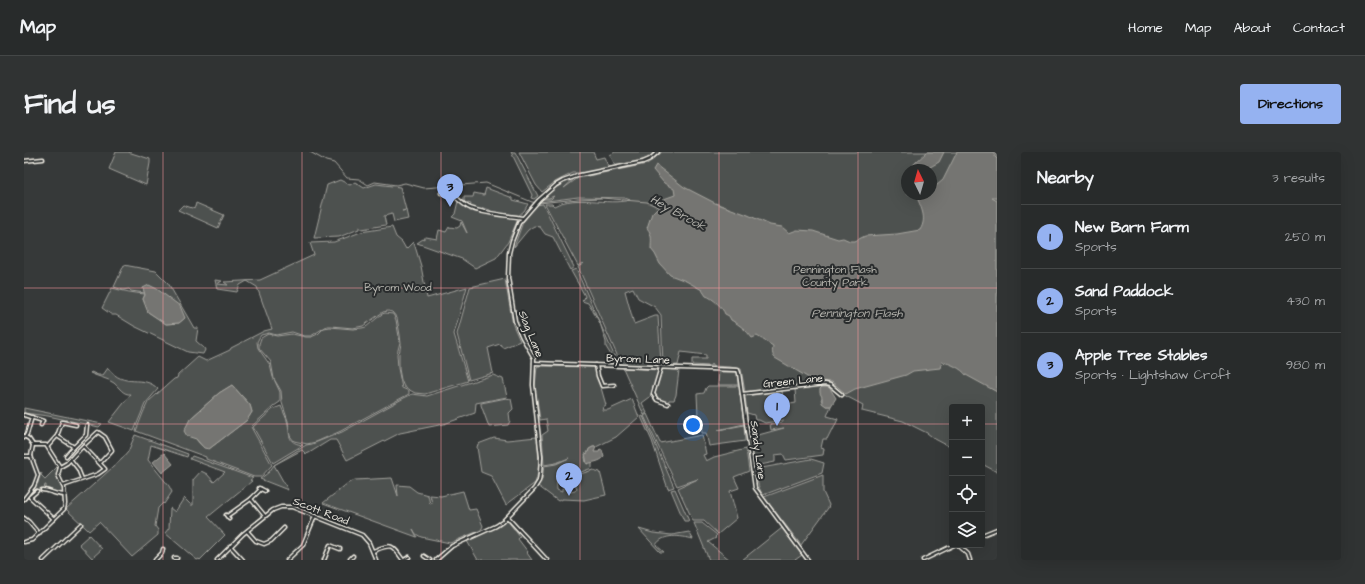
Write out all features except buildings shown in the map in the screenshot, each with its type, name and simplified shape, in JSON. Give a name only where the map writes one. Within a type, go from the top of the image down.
[{"type":"street","name":"Slag Lane","points":[[436,560],[452,546],[496,526],[506,518],[534,489],[539,481],[540,444],[533,385],[534,358],[515,321],[508,278],[512,241],[516,230],[523,218],[533,206],[556,185],[570,178],[643,162],[650,159],[658,152]]},
{"type":"street","points":[[24,161],[43,159]]},
{"type":"street","points":[[441,193],[448,193],[456,197],[466,206],[476,210],[523,218]]},
{"type":"street","name":"Byrom Lane","points":[[534,363],[736,370],[739,373]]},
{"type":"street","points":[[596,365],[602,386],[614,385]]},
{"type":"street","points":[[661,367],[653,394],[657,400],[668,404]]},
{"type":"street","name":"Sandy Lane","points":[[739,373],[755,488],[808,560]]},
{"type":"street","name":"Green Lane","points":[[742,394],[825,384],[830,385],[842,395]]},
{"type":"street","points":[[24,415],[43,421],[41,426]]},
{"type":"street","points":[[24,499],[34,486],[38,477],[31,456],[33,445],[29,439],[25,437],[28,434],[32,417]]},
{"type":"street","points":[[48,446],[57,436],[62,422],[76,425]]},
{"type":"street","points":[[66,456],[86,435],[87,425]]},
{"type":"street","points":[[96,429],[105,437],[112,450],[100,463]]},
{"type":"street","points":[[60,467],[71,460],[98,432]]},
{"type":"street","points":[[57,436],[74,447]]},
{"type":"street","points":[[24,542],[32,540],[64,509],[65,495],[59,477],[60,467],[48,446],[44,444],[33,445]]},
{"type":"street","points":[[63,486],[98,474],[104,470],[100,463],[83,446]]},
{"type":"street","points":[[24,456],[31,456]]},
{"type":"street","points":[[71,460],[77,467],[82,479]]},
{"type":"street","points":[[44,489],[55,494],[65,495]]},
{"type":"street","points":[[229,519],[227,515],[251,499],[260,489],[265,490]]},
{"type":"street","points":[[37,491],[30,497],[54,519]]},
{"type":"street","points":[[251,499],[265,516]]},
{"type":"street","name":"Scott Road","points":[[216,560],[265,516],[276,508],[286,506],[292,507],[362,535],[369,543],[376,560]]},
{"type":"street","points":[[26,515],[24,518],[38,534]]},
{"type":"street","points":[[287,560],[303,545],[315,516]]},
{"type":"street","points":[[506,518],[547,560]]},
{"type":"street","points":[[43,560],[81,524]]},
{"type":"street","points":[[247,531],[258,543],[264,544],[271,541],[284,528]]},
{"type":"street","points":[[985,533],[997,529]]},
{"type":"street","points":[[324,560],[330,545],[340,549]]},
{"type":"street","points":[[230,546],[243,560]]},
{"type":"street","points":[[373,551],[391,546],[404,560],[409,556]]},
{"type":"street","points":[[923,560],[949,547]]},
{"type":"street","points":[[155,560],[162,553],[163,548]]},
{"type":"street","points":[[961,548],[968,554],[970,560]]},
{"type":"street","points":[[424,556],[430,560]]},
{"type":"green space","points":[[116,152],[128,152],[150,159],[146,185],[109,169]]},
{"type":"green space","points":[[511,152],[515,152],[538,196],[534,199],[531,198],[532,195]]},
{"type":"green space","points":[[519,152],[593,152],[596,159],[604,157],[609,168],[582,173],[573,173],[555,182],[542,192],[536,185]]},
{"type":"green space","points":[[615,152],[656,152],[643,160],[618,166],[615,165],[610,155]]},
{"type":"green space","name":"Pennington Flash County Park","points":[[662,152],[997,152],[997,472],[985,466],[985,404],[949,404],[949,446],[903,421],[862,411],[863,405],[844,395],[831,385],[825,383],[745,392],[741,369],[712,366],[711,364],[710,366],[692,365],[692,359],[706,359],[706,355],[681,352],[678,365],[665,366],[663,365],[661,315],[655,307],[638,298],[633,288],[625,291],[634,324],[658,316],[661,362],[660,366],[621,364],[578,267],[583,264],[582,263],[578,266],[545,204],[552,204],[554,206],[582,200],[611,202],[630,200],[625,198],[578,197],[539,202],[543,199],[551,199],[554,196],[543,198],[558,186],[575,178],[564,188],[578,178],[647,164]]},
{"type":"green space","points":[[340,180],[350,185],[355,182],[364,188],[376,184],[400,187],[408,219],[394,222],[392,214],[384,216],[386,225],[362,229],[359,227],[359,229],[339,237],[314,238],[327,185]]},
{"type":"green space","points":[[486,188],[513,198],[513,200],[528,204],[524,211],[518,216],[491,212],[490,210],[483,208],[482,210],[470,207],[471,204],[464,202],[464,197],[473,197],[474,193],[484,195]]},
{"type":"green space","points":[[458,201],[470,211],[518,219],[508,242],[496,258],[475,268],[462,259],[417,243],[426,237],[437,239],[439,230],[446,232],[449,227],[457,228],[460,226],[461,222],[467,233],[462,221],[452,217],[455,214]]},
{"type":"green space","points":[[196,203],[224,215],[218,228],[178,210],[183,205],[192,208],[195,207]]},
{"type":"green space","points":[[543,204],[574,267],[570,270],[553,237],[545,234],[540,227],[534,226],[528,230],[514,247],[523,222],[536,205]]},
{"type":"green space","name":"Byrom Wood","points":[[392,227],[396,237],[402,242],[406,249],[413,242],[414,243],[421,266],[427,298],[467,287],[454,334],[468,381],[425,394],[415,393],[404,387],[399,369],[401,344],[397,318],[392,312],[388,311],[383,312],[363,326],[353,328],[327,326],[311,336],[304,336],[292,332],[276,335],[269,333],[261,335],[257,342],[258,348],[270,365],[273,377],[280,392],[280,402],[251,427],[272,465],[261,477],[254,477],[206,459],[206,457],[136,431],[148,402],[177,378],[178,375],[198,357],[206,361],[230,350],[231,348],[264,331],[272,329],[257,287],[247,281],[240,285],[237,292],[217,289],[215,280],[222,281],[217,284],[228,285],[224,282],[260,280],[314,255],[310,243],[334,242],[361,232]],"holes":[[[232,385],[250,405],[252,412],[247,420],[209,449],[201,445],[195,437],[190,419],[219,393]]]},
{"type":"green space","points":[[124,265],[156,271],[168,283],[194,328],[198,328],[196,341],[204,348],[205,350],[203,354],[188,352],[134,326],[116,315],[112,315],[102,308],[112,288],[128,292],[145,294],[143,299],[148,312],[166,324],[179,323],[185,318],[143,288],[145,293],[131,291],[129,289],[123,290],[114,287]]},
{"type":"green space","points":[[576,269],[600,322],[588,303],[582,301],[585,296],[571,271]]},
{"type":"green space","points":[[505,279],[513,325],[520,341],[503,348],[500,344],[488,348],[493,373],[469,380],[457,334],[470,287]]},
{"type":"green space","points":[[385,313],[393,314],[396,320],[400,342],[397,354],[398,368],[402,388],[409,391],[409,394],[341,431],[316,442],[307,444],[294,441],[290,436],[288,421],[282,403],[281,391],[274,379],[271,362],[259,348],[261,338],[268,334],[277,336],[292,334],[311,337],[318,334],[324,328],[330,327],[353,329],[362,328],[366,327]]},
{"type":"green space","points":[[600,324],[618,364],[604,364],[606,360],[610,359],[611,355],[606,347],[606,342]]},
{"type":"green space","points":[[538,366],[595,367],[606,405],[602,410],[608,410],[632,399],[639,417],[616,437],[596,447],[590,448],[585,457],[586,463],[592,462],[592,468],[570,476],[556,476],[557,490],[562,492],[562,489],[569,488],[571,492],[575,491],[577,488],[575,484],[573,485],[571,477],[593,470],[600,472],[606,495],[584,500],[562,499],[558,501],[538,486],[542,479],[544,466],[556,464],[569,458],[556,463],[544,465],[542,435],[548,431],[546,419],[540,420],[535,386]]},
{"type":"green space","points":[[108,368],[114,375],[120,378],[146,382],[152,384],[158,389],[145,404],[134,431],[109,422],[131,394],[124,392],[111,381],[90,373],[103,375]]},
{"type":"green space","points":[[623,368],[659,370],[650,397],[642,403],[647,413],[644,415]]},
{"type":"green space","points":[[662,369],[679,370],[676,395],[674,400],[669,400],[668,402],[659,400],[655,395],[656,385]]},
{"type":"green space","points":[[719,372],[737,372],[738,385],[718,385]]},
{"type":"green space","points":[[493,375],[503,379],[507,397],[476,403],[475,413],[444,424],[400,433],[347,460],[336,440],[330,440],[309,453],[306,454],[302,450],[274,465],[306,445],[342,432],[412,394],[427,396]]},
{"type":"green space","points":[[825,385],[829,387],[827,387],[821,400],[826,406],[831,406],[827,416],[838,419],[827,439],[823,439],[821,448],[824,449],[823,455],[786,460],[783,454],[775,455],[775,462],[755,466],[751,437],[784,428],[771,430],[770,424],[783,422],[783,420],[765,423],[755,420],[754,415],[747,413],[745,396],[782,391],[784,405],[796,403],[796,388]]},
{"type":"green space","points":[[708,386],[739,386],[744,424],[718,430],[744,425],[745,441],[709,446],[706,433],[702,433],[701,420],[698,416],[697,394],[704,393]]},
{"type":"green space","points":[[506,398],[511,399],[513,409],[509,413],[510,421],[508,425],[489,427],[481,403]]},
{"type":"green space","points":[[281,406],[292,441],[303,445],[273,463],[253,427],[273,409]]},
{"type":"green space","points":[[24,408],[102,424],[99,427],[48,416],[24,413]]},
{"type":"green space","points":[[647,414],[660,443],[702,435],[706,454],[703,455],[706,461],[714,457],[746,449],[749,471],[734,477],[739,488],[730,491],[737,518],[718,534],[704,521],[693,521],[678,488],[698,479],[677,486],[644,416]]},
{"type":"green space","points":[[643,416],[674,487],[668,489],[652,441],[641,417]]},
{"type":"green space","points":[[135,435],[188,454],[187,457],[151,445],[148,460],[172,492],[164,504],[163,503],[158,508],[155,526],[158,530],[158,535],[132,557],[99,522],[89,531],[66,509],[122,459],[128,452]]},
{"type":"green space","points":[[537,437],[539,466],[535,483],[506,505],[491,476],[481,472],[477,447],[478,444],[494,438],[507,440]]},
{"type":"green space","points":[[192,456],[253,478],[250,480],[252,481],[208,517],[225,535],[200,560],[197,560],[165,533],[169,528],[170,508],[175,512],[184,498],[191,505],[193,505],[193,480],[201,471],[207,474],[214,482],[225,472],[190,459]]},
{"type":"green space","points":[[811,459],[824,463],[822,473],[763,495],[758,485],[756,469]]},
{"type":"green space","points":[[274,465],[288,490],[260,479],[269,472]]},
{"type":"green space","points":[[57,467],[58,478],[64,493],[46,488],[45,485],[44,488],[36,490],[24,502],[38,483],[40,473],[42,473],[41,475],[45,479]]},
{"type":"green space","points":[[823,475],[823,492],[829,505],[801,545],[764,497]]},
{"type":"green space","points":[[392,478],[398,496],[397,485],[409,486],[417,492],[428,495],[430,504],[432,503],[430,495],[441,496],[463,491],[469,510],[476,509],[483,526],[481,530],[450,543],[421,537],[416,534],[413,529],[417,537],[323,503],[348,483],[355,480]]},
{"type":"green space","points":[[675,489],[689,521],[684,521],[671,490]]},
{"type":"green space","points":[[507,520],[520,537],[518,539],[532,560],[478,560],[467,541],[500,526]]},
{"type":"green space","points":[[694,523],[702,523],[717,535],[715,537],[716,538],[708,542],[730,560],[709,560]]},
{"type":"green space","points":[[782,528],[802,555],[795,560],[742,560]]},
{"type":"green space","points":[[639,529],[653,533],[672,535],[689,532],[693,539],[678,536],[668,537],[659,541],[656,545],[664,552],[660,552]]},
{"type":"green space","points":[[89,535],[102,549],[92,558],[79,544]]},
{"type":"water","points":[[927,152],[944,152],[939,162],[936,164],[914,164]]},
{"type":"water","name":"Pennington Flash","points":[[957,152],[995,152],[995,157],[997,159],[997,198],[992,198],[997,201],[997,392],[966,375],[956,367],[942,362],[940,368],[913,371],[906,375],[855,389],[846,394],[832,382],[814,381],[775,358],[772,353],[773,346],[757,336],[752,338],[743,328],[731,320],[729,316],[725,314],[712,299],[706,296],[702,290],[686,281],[670,275],[660,264],[651,249],[651,236],[647,228],[652,213],[658,207],[661,200],[675,195],[674,189],[664,183],[653,170],[656,165],[684,187],[715,203],[770,225],[782,227],[789,233],[797,230],[813,231],[838,239],[843,238],[850,241],[855,241],[865,236],[897,234],[920,230],[923,216],[918,200],[937,200],[937,185],[943,180]]},
{"type":"water","points":[[149,285],[180,306],[185,318],[179,323],[166,324],[148,312],[143,299],[145,295],[143,288]]},
{"type":"water","points":[[232,385],[250,405],[252,412],[247,420],[209,449],[204,448],[196,439],[187,436],[184,431],[190,419],[219,393]]},
{"type":"water","points":[[822,387],[829,387],[836,398],[831,406],[826,406],[822,403],[820,389]]},
{"type":"water","points":[[596,447],[594,452],[599,452],[600,449],[602,450],[604,457],[598,461],[587,464],[585,454],[588,453],[589,449]]},
{"type":"water","points":[[164,453],[173,464],[162,473],[153,462]]},
{"type":"waterway","name":"Hey Brook","points":[[310,152],[326,161],[334,163],[347,178],[359,179],[368,185],[375,182],[396,185],[405,183],[424,188],[486,183],[532,202],[539,203],[602,198],[647,202],[658,207]]},
{"type":"place","name":"Apple Tree Stables","points":[[450,207]]},
{"type":"place","name":"New Barn Farm","points":[[777,426]]},
{"type":"place","name":"Sand Paddock","points":[[569,496]]}]
